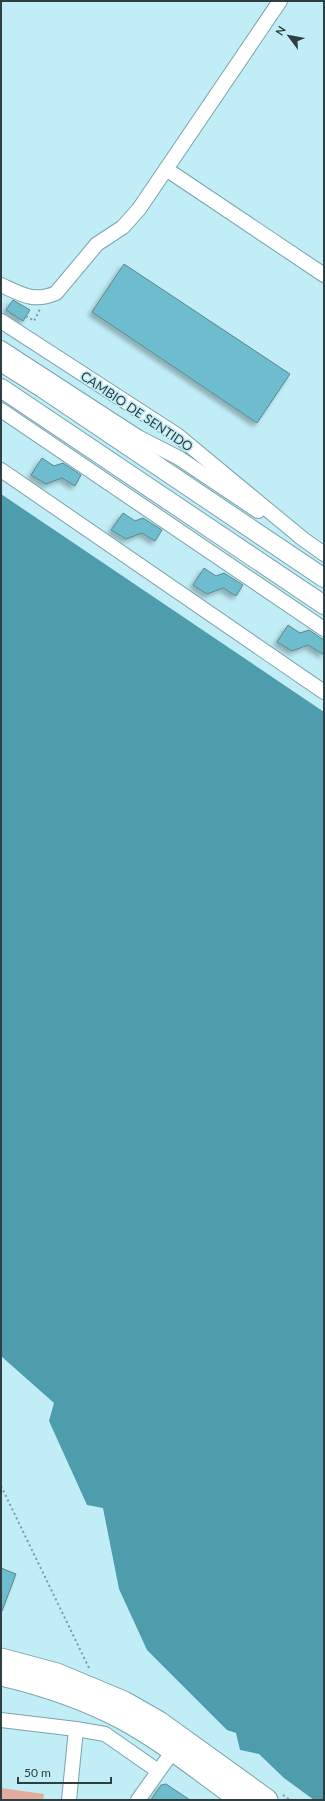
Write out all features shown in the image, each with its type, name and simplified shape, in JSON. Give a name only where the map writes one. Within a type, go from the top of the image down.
[{"type":"highway","points":[[1,1659],[36,1667],[75,1680],[129,1704],[159,1722],[267,1800]]},
{"type":"highway","points":[[1,1675],[38,1684],[93,1704],[125,1720],[173,1751],[241,1800]]},
{"type":"main road","points":[[1,362],[324,578]]},
{"type":"main road","points":[[1,388],[324,605]]},
{"type":"street","points":[[1,285],[36,299],[46,298],[56,293],[97,244],[123,227],[139,209],[280,1]]},
{"type":"street","points":[[166,169],[324,275]]},
{"type":"street","name":"CAMBIO DE SENTIDO","points":[[1,321],[177,435],[303,539],[324,554]]},
{"type":"street","points":[[1,348],[138,437],[179,458],[303,539]]},
{"type":"street","points":[[3,415],[324,629]]},
{"type":"street","points":[[1,470],[324,692]]},
{"type":"street","points":[[1,1720],[76,1728],[105,1734],[158,1771]]},
{"type":"street","points":[[68,1800],[76,1728]]},
{"type":"street","points":[[138,1800],[173,1751]]},
{"type":"path","points":[[26,316],[34,321],[46,298]]},
{"type":"path","points":[[1,1486],[89,1668]]},
{"type":"shaded area","points":[[1,1788],[44,1794],[43,1800],[1,1800]]},
{"type":"water","points":[[1,494],[324,712],[324,1800],[314,1800],[284,1778],[259,1754],[240,1750],[236,1733],[227,1730],[147,1650],[119,1589],[103,1508],[87,1505],[49,1421],[54,1403],[1,1356]]},
{"type":"building","points":[[124,264],[290,374],[257,423],[92,312]]},
{"type":"building","points":[[13,300],[30,310],[23,321],[6,310]]},
{"type":"building","points":[[42,458],[54,466],[63,463],[81,475],[75,486],[62,478],[46,484],[31,475]]},
{"type":"building","points":[[123,513],[135,521],[143,518],[162,530],[155,541],[142,533],[126,539],[111,530]]},
{"type":"building","points":[[204,568],[216,576],[224,573],[243,585],[236,596],[223,588],[207,594],[193,585]]},
{"type":"building","points":[[288,625],[300,633],[309,630],[324,640],[324,655],[308,645],[292,651],[277,642]]},
{"type":"building","points":[[1,1568],[16,1574],[2,1611],[1,1611]]},
{"type":"building","points":[[166,1784],[190,1800],[151,1800],[161,1785]]}]
